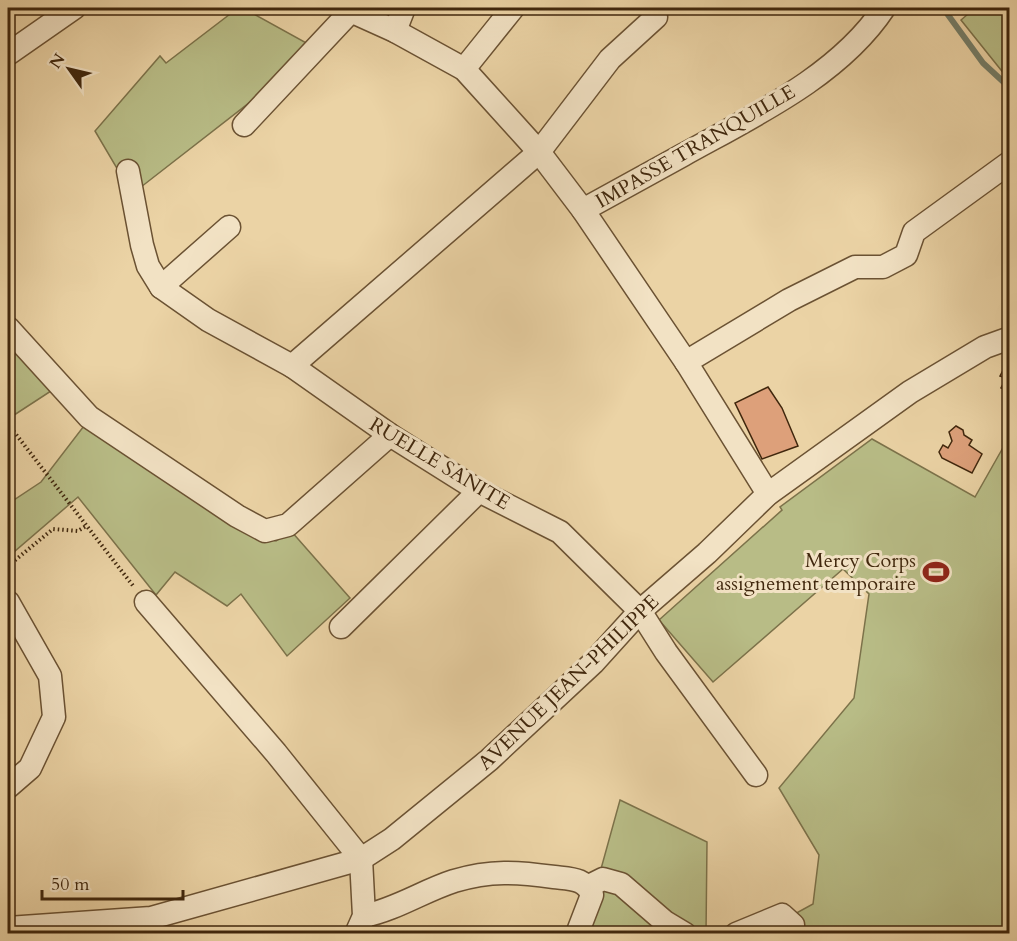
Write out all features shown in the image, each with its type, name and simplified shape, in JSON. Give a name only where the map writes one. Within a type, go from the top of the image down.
[{"type":"street","points":[[8,54],[74,8]]},
{"type":"street","points":[[395,30],[404,8]]},
{"type":"street","points":[[464,69],[513,8]]},
{"type":"street","name":"IMPASSE TRANQUILLE","points":[[583,210],[753,117],[837,61],[870,29],[884,8]]},
{"type":"street","points":[[244,124],[347,9],[395,30],[464,69],[539,152],[583,210],[686,362],[768,494]]},
{"type":"street","points":[[292,366],[539,152],[610,59],[656,17]]},
{"type":"street","points":[[686,362],[789,300],[855,267],[883,267],[906,255],[914,232],[1009,163]]},
{"type":"street","name":"RUELLE SANITE","points":[[128,171],[142,245],[148,266],[161,287],[208,320],[292,366],[390,435],[479,490],[560,532],[640,611],[666,652],[756,775]]},
{"type":"street","points":[[161,287],[230,227]]},
{"type":"street","points":[[8,328],[89,417],[237,516],[266,531],[288,525],[390,435]]},
{"type":"street","name":"AVENUE JEAN-PHILIPPE","points":[[8,928],[151,918],[361,859],[392,839],[489,760],[593,663],[640,611],[707,553],[768,494],[910,392],[985,347],[1010,338]]},
{"type":"street","points":[[341,627],[479,490]]},
{"type":"street","points":[[8,602],[51,676],[54,717],[30,768],[8,787]]},
{"type":"street","points":[[146,602],[276,753],[361,859],[360,925],[454,881],[505,871],[578,880],[589,886],[592,895],[577,933]]},
{"type":"street","points":[[589,886],[603,879],[621,884],[665,922],[685,933]]},
{"type":"street","points":[[736,933],[776,915],[782,915],[793,925],[792,933]]},
{"type":"path","points":[[8,424],[146,602]]},
{"type":"path","points":[[8,566],[53,529],[78,531],[86,526]]},
{"type":"green space","points":[[238,8],[243,8],[310,45],[294,68],[132,194],[95,131],[160,56],[166,63]]},
{"type":"green space","points":[[975,8],[1009,8],[1009,70],[1005,75],[961,20]]},
{"type":"green space","points":[[8,332],[51,391],[8,419]]},
{"type":"green space","points":[[87,422],[256,535],[276,541],[291,531],[350,598],[287,656],[241,594],[227,606],[175,572],[156,595],[78,497],[8,557],[8,504],[41,482]]},
{"type":"green space","points":[[1009,437],[1009,933],[760,933],[813,904],[819,855],[779,788],[854,698],[869,594],[843,569],[713,682],[659,620],[782,510],[780,507],[872,439],[975,497]]},
{"type":"green space","points":[[620,800],[707,842],[706,933],[583,934]]},
{"type":"building","points":[[1010,361],[1010,392],[1001,388],[1006,378],[1000,376]]},
{"type":"building","points":[[768,387],[782,408],[798,446],[762,459],[735,403]]},
{"type":"building","points":[[956,426],[972,440],[969,445],[982,454],[972,473],[942,458],[939,452],[943,445],[948,448],[952,441],[949,432]]},
{"type":"waterway","points":[[943,8],[983,63],[1010,88]]},
{"type":"place","name":"Mercy Corps assignement temporaire","points":[[936,572]]}]
